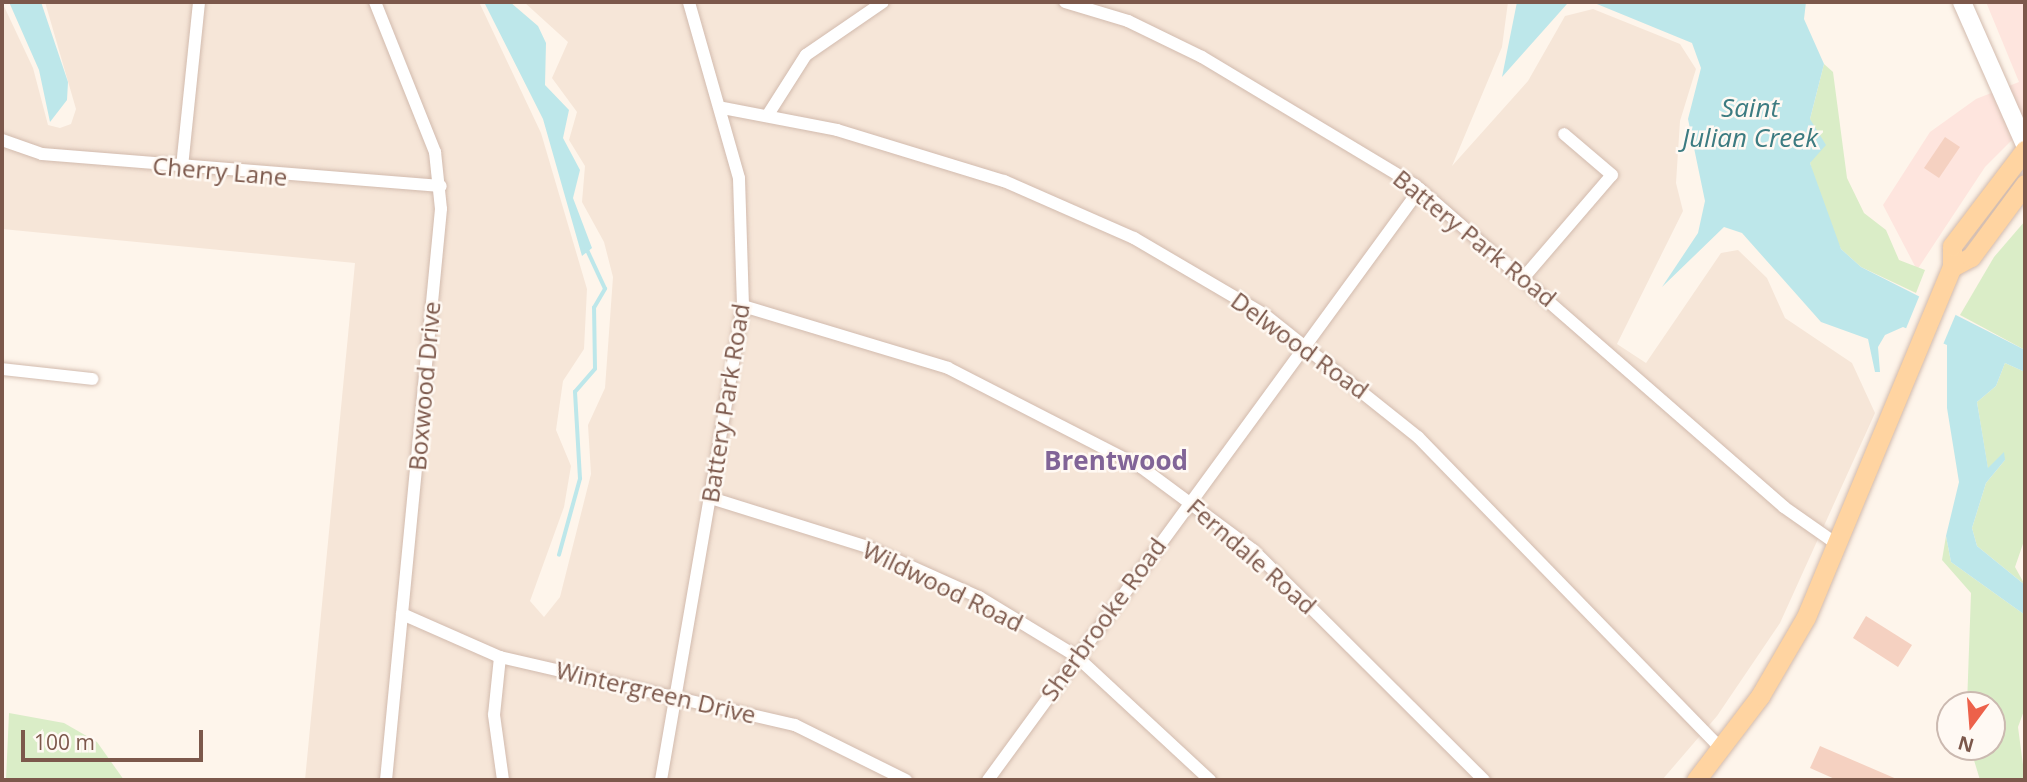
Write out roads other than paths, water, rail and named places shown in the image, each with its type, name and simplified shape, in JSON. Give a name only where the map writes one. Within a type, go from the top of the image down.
[{"type":"main road","points":[[1696,780],[1721,749],[1792,643],[1838,545],[1937,297],[1952,267],[1952,246],[1964,226],[2025,148],[1962,2]]},
{"type":"main road","points":[[1952,267],[1971,257],[2025,184]]},
{"type":"street","points":[[182,167],[199,2]]},
{"type":"street","name":"Boxwood Drive","points":[[375,2],[427,130],[441,186],[386,780]]},
{"type":"street","name":"Battery Park Road","points":[[661,780],[672,692],[711,498],[743,306],[739,178],[723,108],[689,2]]},
{"type":"street","points":[[723,108],[769,113],[806,55],[883,2]]},
{"type":"street","name":"Battery Park Road","points":[[1065,2],[1128,21],[1202,57],[1420,189],[1525,276],[1784,507],[1838,545]]},
{"type":"street","name":"Delwood Road","points":[[769,113],[946,162],[1082,214],[1196,272],[1307,344],[1428,447],[1721,749]]},
{"type":"street","points":[[1525,276],[1612,175],[1564,134]]},
{"type":"street","name":"Cherry Lane","points":[[2,140],[42,153],[182,167],[441,186]]},
{"type":"street","name":"Sherbrooke Road","points":[[988,780],[1189,500],[1420,189]]},
{"type":"street","name":"Ferndale Road","points":[[743,306],[960,373],[1111,449],[1189,500],[1287,581],[1483,780]]},
{"type":"street","points":[[2,369],[92,379]]},
{"type":"street","name":"Wildwood Road","points":[[711,498],[914,566],[1076,656],[1210,780]]},
{"type":"street","name":"Wintergreen Drive","points":[[402,614],[500,657],[672,692],[795,725],[906,780]]},
{"type":"street","points":[[500,657],[494,715],[503,780]]},
{"type":"water","points":[[9,2],[41,2],[68,82],[67,100],[50,122],[39,70]]},
{"type":"water","points":[[484,2],[510,2],[538,26],[546,43],[545,85],[569,110],[563,138],[580,170],[573,198],[592,248],[582,256],[543,119]]},
{"type":"water","points":[[1517,2],[1584,2],[1567,4],[1502,77]]},
{"type":"water","name":"Saint Julian Creek","points":[[1592,2],[1806,2],[1804,19],[1824,64],[1810,119],[1826,145],[1810,163],[1841,249],[1861,267],[2025,350],[2025,372],[2005,363],[1996,386],[1977,402],[1988,468],[2004,452],[2005,460],[1986,483],[1972,528],[1977,546],[2025,585],[2025,615],[1951,562],[1946,536],[1959,482],[1947,408],[1947,345],[1903,327],[1885,335],[1878,347],[1880,372],[1875,372],[1868,339],[1821,322],[1742,233],[1724,227],[1662,287],[1698,233],[1705,201],[1688,119],[1701,68],[1692,43]]},
{"type":"waterway","points":[[559,555],[580,479],[575,392],[595,369],[594,308],[605,289],[586,248]]},
{"type":"district","name":"Brentwood","points":[[1116,461]]}]
